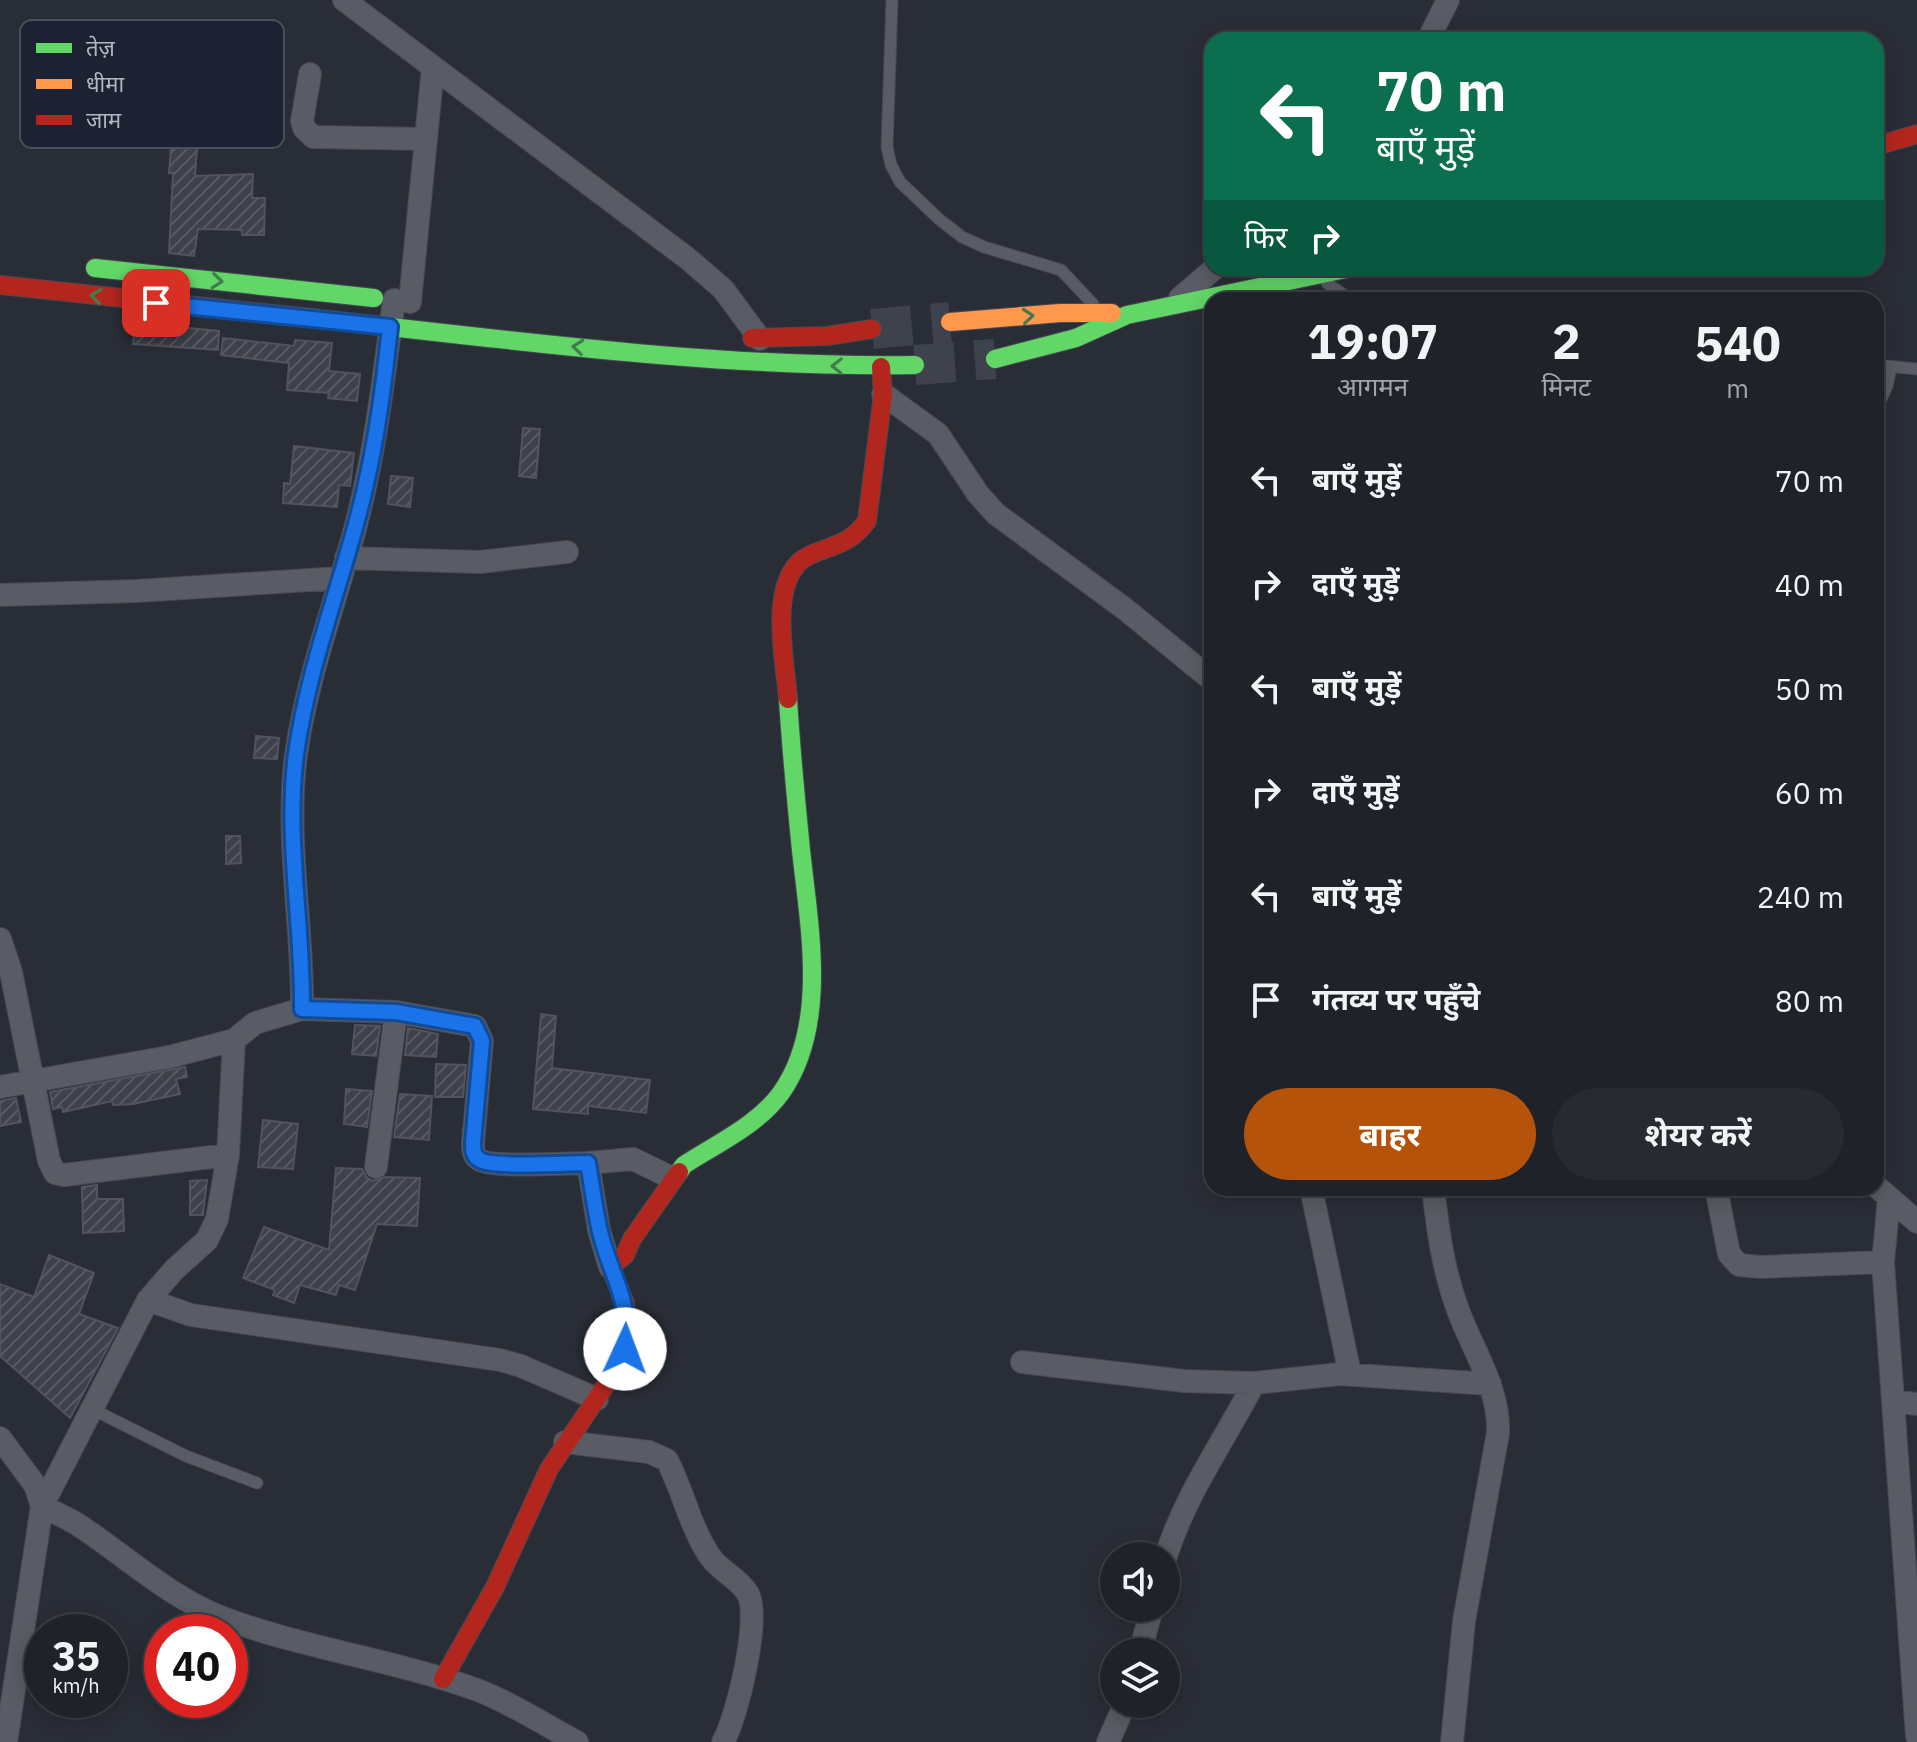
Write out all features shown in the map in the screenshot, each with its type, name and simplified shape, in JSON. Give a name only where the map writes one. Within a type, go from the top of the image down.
[{"type":"main road","points":[[1884,144],[1917,134]]},
{"type":"main road","points":[[79,266],[409,302]]},
{"type":"main road","points":[[1241,292],[1317,276]]},
{"type":"main road","points":[[0,285],[705,360],[881,367],[915,365]]},
{"type":"main road","points":[[950,322],[1104,318],[1204,300]]},
{"type":"main road","points":[[995,359],[1063,342],[1104,318]]},
{"type":"main road","points":[[730,337],[827,336],[872,329]]},
{"type":"main road","points":[[443,1679],[495,1587],[537,1493],[565,1442],[618,1367],[627,1330],[625,1303],[610,1267],[625,1255],[672,1178],[691,1159],[751,1122],[780,1094],[794,1069],[810,1010],[813,965],[791,753],[781,596],[784,578],[797,560],[855,537],[867,521],[883,394],[881,367]]},
{"type":"street","points":[[344,0],[687,258],[723,289],[760,339]]},
{"type":"street","points":[[1432,32],[1448,0]]},
{"type":"street","points":[[302,1009],[302,955],[292,827],[296,758],[319,649],[377,435],[390,327],[409,302],[433,67]]},
{"type":"street","points":[[310,74],[302,121],[313,137],[424,139]]},
{"type":"street","points":[[1170,307],[1206,276]]},
{"type":"street","points":[[883,394],[938,434],[978,494],[996,514],[1125,609],[1204,673]]},
{"type":"street","points":[[0,595],[137,591],[343,568],[480,562],[567,552]]},
{"type":"street","points":[[0,939],[11,972],[50,1166],[59,1175],[228,1155]]},
{"type":"street","points":[[0,1087],[169,1057],[234,1040],[255,1023],[302,1009],[396,1012],[471,1025],[478,1030],[482,1041],[473,1151],[480,1161],[588,1163],[633,1159],[672,1178]]},
{"type":"street","points":[[376,1167],[396,1012]]},
{"type":"street","points":[[6,1742],[42,1506],[148,1300],[174,1270],[199,1249],[217,1219],[228,1155],[234,1040]]},
{"type":"street","points":[[588,1163],[599,1230],[610,1267]]},
{"type":"street","points":[[1884,1193],[1917,1222]]},
{"type":"street","points":[[1313,1196],[1350,1374]]},
{"type":"street","points":[[1434,1196],[1447,1276],[1497,1404],[1498,1433],[1460,1645],[1452,1742]]},
{"type":"street","points":[[1718,1196],[1729,1254],[1739,1265],[1761,1267],[1883,1262]]},
{"type":"street","points":[[1883,1196],[1883,1262],[1917,1736]]},
{"type":"street","points":[[148,1300],[191,1315],[500,1360],[597,1399]]},
{"type":"street","points":[[1022,1362],[1141,1377],[1254,1383],[1350,1374],[1490,1384]]},
{"type":"street","points":[[1171,1542],[1194,1487],[1254,1383]]},
{"type":"street","points":[[1893,1401],[1917,1404]]},
{"type":"street","points":[[0,1438],[35,1485],[42,1506],[79,1525],[144,1574],[220,1616],[265,1632],[483,1692],[577,1742]]},
{"type":"street","points":[[565,1442],[649,1452],[667,1460],[682,1501],[709,1556],[747,1592],[753,1626],[736,1707],[723,1742]]},
{"type":"street","points":[[1108,1742],[1119,1718]]},
{"type":"lane","points":[[892,0],[887,147],[891,165],[900,182],[962,237],[984,247],[1061,270],[1104,318]]},
{"type":"lane","points":[[1317,276],[1340,292]]},
{"type":"lane","points":[[1884,366],[1917,369]]},
{"type":"lane","points":[[1884,393],[1891,367]]},
{"type":"lane","points":[[92,1409],[178,1452],[257,1483]]},
{"type":"building","points":[[171,148],[197,148],[195,176],[253,174],[252,198],[265,198],[264,235],[242,235],[242,230],[198,229],[194,256],[169,253],[173,173],[169,173]]},
{"type":"building","points":[[135,323],[219,331],[218,350],[133,344]]},
{"type":"building","points":[[223,338],[294,346],[295,340],[332,343],[329,371],[360,374],[357,401],[328,398],[329,393],[287,390],[289,363],[221,355]]},
{"type":"building","points":[[523,428],[540,429],[536,478],[519,476]]},
{"type":"building","points":[[294,446],[354,453],[350,486],[339,485],[337,507],[283,503],[284,483],[290,484]]},
{"type":"building","points":[[391,476],[413,478],[410,507],[388,504]]},
{"type":"building","points":[[256,736],[279,738],[277,759],[254,758]]},
{"type":"building","points":[[226,836],[240,836],[241,863],[226,864]]},
{"type":"building","points":[[541,1014],[556,1016],[552,1068],[650,1080],[646,1113],[588,1106],[588,1114],[533,1109]]},
{"type":"building","points":[[355,1025],[380,1026],[376,1056],[352,1054]]},
{"type":"building","points":[[408,1028],[438,1034],[436,1057],[405,1055]]},
{"type":"building","points":[[436,1064],[466,1065],[463,1097],[435,1097]]},
{"type":"building","points":[[185,1067],[187,1077],[176,1079],[180,1094],[133,1104],[113,1105],[112,1101],[63,1112],[62,1107],[53,1109],[50,1092]]},
{"type":"building","points":[[346,1089],[372,1091],[367,1127],[344,1124]]},
{"type":"building","points":[[400,1094],[432,1096],[429,1140],[394,1137]]},
{"type":"building","points":[[16,1098],[21,1122],[0,1126],[0,1101]]},
{"type":"building","points":[[263,1120],[298,1124],[293,1169],[258,1167]]},
{"type":"building","points":[[336,1168],[362,1169],[373,1181],[385,1177],[420,1178],[417,1226],[377,1224],[355,1290],[339,1285],[336,1295],[300,1285],[294,1303],[273,1295],[275,1290],[243,1278],[264,1227],[329,1250]]},
{"type":"building","points":[[207,1180],[203,1215],[190,1215],[190,1181]]},
{"type":"building","points":[[97,1185],[97,1199],[123,1199],[124,1231],[83,1233],[82,1187]]},
{"type":"building","points":[[49,1255],[94,1273],[79,1314],[118,1328],[70,1418],[0,1356],[0,1284],[34,1297]]},
{"type":"tunnel","points":[[872,329],[950,322]]},
{"type":"tunnel","points":[[915,365],[995,359]]},
{"type":"traffic: fast","points":[[95,268],[374,298]]},
{"type":"traffic: fast","points":[[1236,292],[1312,276]]},
{"type":"traffic: fast","points":[[995,359],[1076,338],[1127,315],[1204,299]]},
{"type":"traffic: fast","points":[[301,317],[684,357],[838,365],[915,365]]},
{"type":"traffic: fast","points":[[679,1172],[684,1165],[749,1124],[772,1104],[796,1066],[806,1037],[811,1006],[811,942],[788,699]]},
{"type":"traffic: slow","points":[[950,322],[1060,313],[1112,313]]},
{"type":"traffic: jam","points":[[1884,144],[1917,134]]},
{"type":"traffic: jam","points":[[0,285],[301,317]]},
{"type":"traffic: jam","points":[[752,338],[827,336],[872,329]]},
{"type":"traffic: jam","points":[[788,699],[781,620],[788,580],[796,565],[810,555],[848,539],[867,521],[883,394],[881,367]]},
{"type":"traffic: jam","points":[[443,1679],[495,1587],[549,1469],[618,1367],[627,1330],[625,1303],[610,1267],[625,1255],[632,1239],[679,1172]]},
{"type":"route","points":[[156,303],[390,327],[377,435],[357,521],[319,649],[296,758],[292,827],[302,955],[302,1009],[396,1012],[475,1026],[482,1041],[473,1151],[480,1161],[588,1163],[599,1230],[625,1303],[625,1349]]}]
